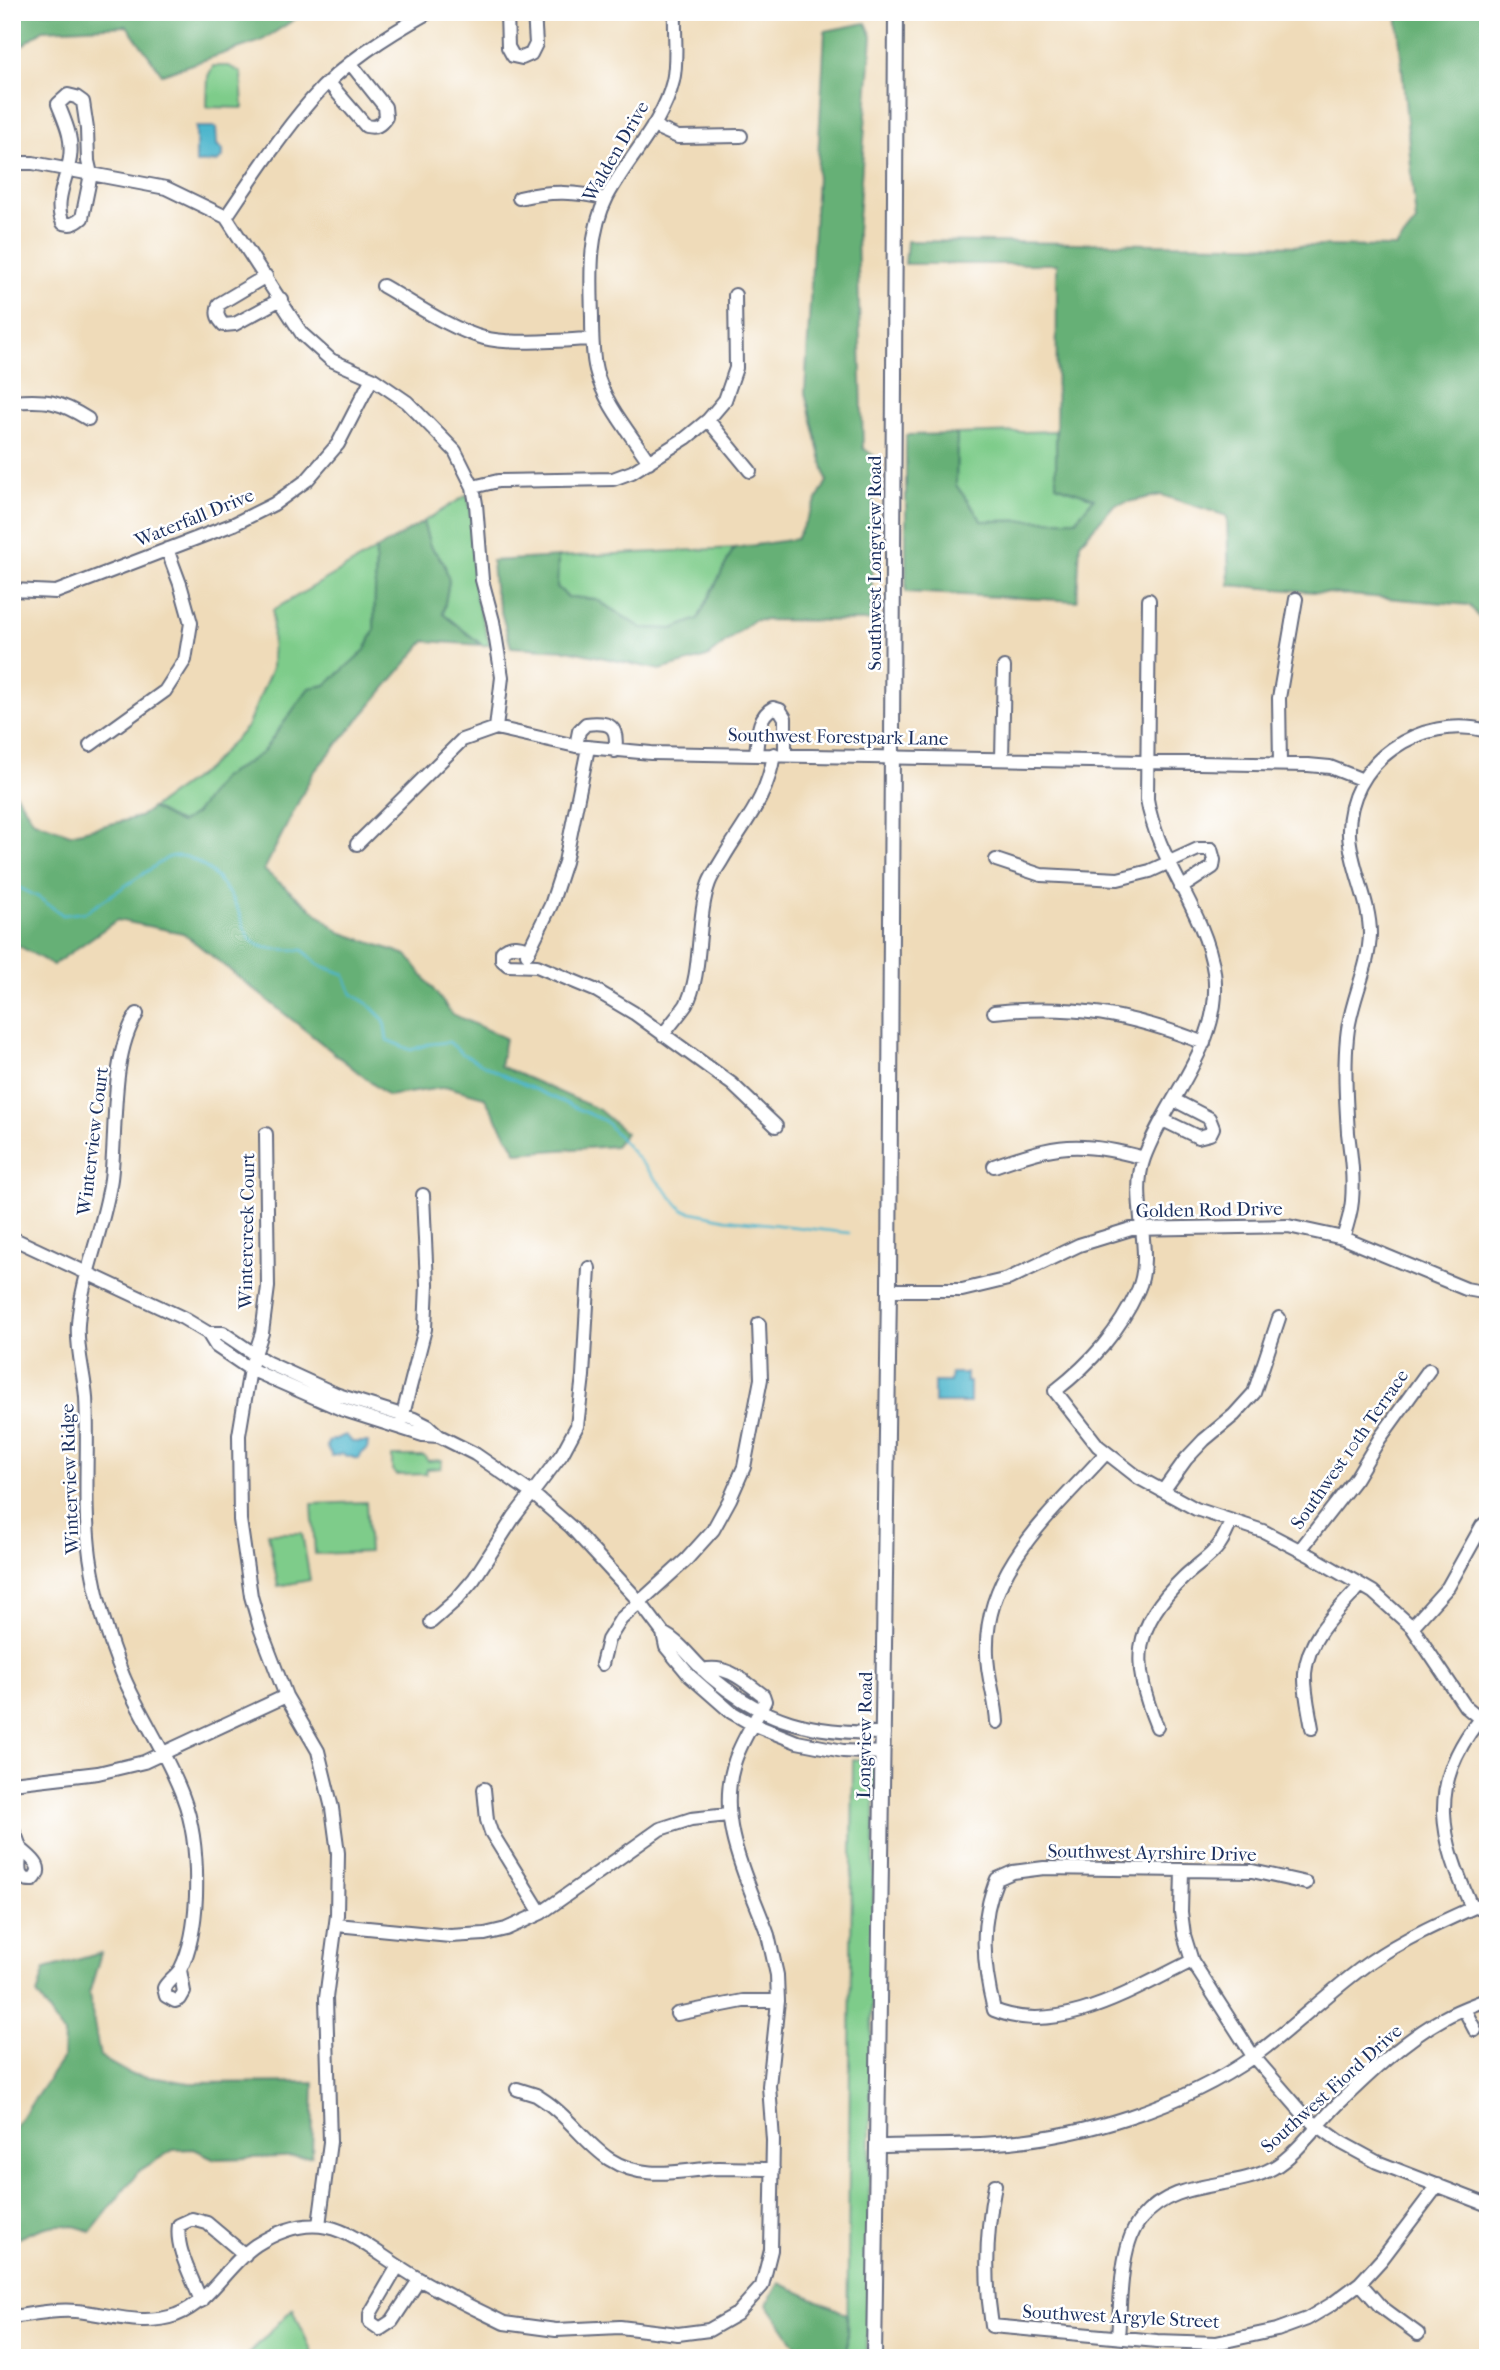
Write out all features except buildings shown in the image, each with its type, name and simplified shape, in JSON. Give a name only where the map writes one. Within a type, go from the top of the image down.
[{"type":"street","points":[[226,217],[273,148],[313,98],[351,64],[429,12]]},
{"type":"street","points":[[508,12],[508,47],[513,56],[522,58],[531,54],[536,44],[534,12]]},
{"type":"street","name":"Walden Drive","points":[[649,462],[609,401],[596,371],[592,339],[591,264],[593,243],[606,199],[653,126],[673,82],[676,57],[675,12]]},
{"type":"street","name":"Southwest Longview Road","points":[[890,1113],[896,12]]},
{"type":"street","points":[[329,83],[366,126],[381,125],[386,117],[385,107],[351,64]]},
{"type":"street","points":[[68,95],[83,102],[91,174],[82,218],[69,225],[63,223],[59,215],[70,158],[68,123],[58,104],[68,95]]},
{"type":"street","points":[[653,126],[678,137],[741,136]]},
{"type":"street","points":[[12,163],[33,163],[166,188],[226,217],[302,334],[331,360],[372,378],[407,402],[455,452],[473,487],[482,580],[493,621],[502,677],[496,728],[462,740],[357,844]]},
{"type":"street","points":[[520,198],[559,192],[582,193],[606,199]]},
{"type":"street","points":[[266,275],[219,304],[216,312],[219,320],[224,325],[234,324],[281,299]]},
{"type":"street","points":[[383,286],[449,323],[485,338],[530,341],[592,339]]},
{"type":"street","points":[[473,487],[498,481],[613,479],[649,462],[708,420],[725,400],[736,368],[734,295]]},
{"type":"street","name":"Waterfall Drive","points":[[12,590],[56,592],[234,524],[274,505],[307,480],[338,444],[372,378]]},
{"type":"street","points":[[12,402],[55,402],[88,419]]},
{"type":"street","points":[[708,420],[750,471]]},
{"type":"street","points":[[90,745],[165,691],[185,660],[191,623],[167,549]]},
{"type":"street","points":[[1280,764],[1279,698],[1296,598]]},
{"type":"street","points":[[1149,600],[1146,786],[1149,813],[1168,862],[1202,931],[1214,972],[1213,1013],[1204,1044],[1144,1158],[1138,1186],[1143,1258],[1140,1286],[1126,1315],[1106,1345],[1083,1369],[1055,1391],[1098,1446],[1139,1478],[1196,1509],[1263,1531],[1300,1550],[1373,1592],[1412,1627],[1465,1706],[1484,1723],[1450,1767],[1443,1807],[1446,1839],[1472,1908]]},
{"type":"street","points":[[1002,758],[1004,667]]},
{"type":"street","points":[[663,1035],[687,1003],[695,973],[709,882],[759,804],[780,754],[785,718],[780,710],[773,708],[765,712],[756,754]]},
{"type":"street","points":[[615,751],[617,736],[613,728],[606,724],[586,724],[579,731],[582,747],[565,862],[551,905],[528,949],[529,961],[537,967],[597,991],[634,1013],[732,1084],[776,1126]]},
{"type":"street","points":[[1343,1238],[1352,1205],[1353,1186],[1347,1113],[1347,1035],[1370,940],[1367,907],[1356,876],[1349,839],[1352,804],[1363,779],[1376,762],[1398,744],[1420,733],[1444,728],[1474,727],[1488,731]]},
{"type":"street","name":"Southwest Forestpark Lane","points":[[496,728],[582,747],[615,751],[1280,764],[1330,767],[1363,779]]},
{"type":"street","points":[[996,860],[1041,875],[1118,879],[1135,877],[1198,849],[1211,849],[1213,867],[1181,888]]},
{"type":"street","points":[[528,949],[508,946],[502,952],[502,961],[508,965],[537,967]]},
{"type":"street","points":[[994,1012],[1050,1008],[1110,1014],[1153,1024],[1204,1044]]},
{"type":"street","name":"Winterview Court","points":[[89,1273],[107,1205],[118,1076],[129,1026],[137,1014]]},
{"type":"street","points":[[1163,1120],[1198,1137],[1210,1134],[1213,1128],[1209,1118],[1174,1100]]},
{"type":"street","name":"Longview Road","points":[[874,2358],[890,1113]]},
{"type":"street","name":"Wintercreek Court","points":[[266,1134],[268,1287],[262,1333],[250,1369],[239,1435],[240,1520],[251,1596],[260,1628],[286,1696],[318,1751],[332,1808],[338,1853],[337,1925],[326,1998],[330,2143],[320,2225]]},
{"type":"street","points":[[995,1166],[1036,1151],[1073,1146],[1116,1150],[1144,1158]]},
{"type":"street","points":[[401,1421],[425,1329],[427,1284],[423,1195]]},
{"type":"street","name":"Golden Rod Drive","points":[[889,1290],[970,1288],[1008,1279],[1079,1245],[1130,1229],[1288,1226],[1343,1238],[1466,1290],[1488,1293]]},
{"type":"street","points":[[12,1238],[183,1318],[208,1333],[216,1346],[250,1369],[341,1409],[428,1426],[439,1436],[475,1454],[533,1494],[571,1527],[639,1601],[663,1633],[666,1647],[690,1676],[731,1712],[752,1724],[797,1742],[843,1751],[883,1753]]},
{"type":"street","points":[[432,1622],[474,1579],[514,1517],[562,1454],[578,1426],[589,1268]]},
{"type":"street","name":"Winterview Ridge","points":[[89,1273],[79,1310],[77,1335],[85,1395],[86,1516],[90,1557],[110,1639],[125,1680],[184,1798],[195,1851],[195,1916],[180,1970]]},
{"type":"street","points":[[1163,1491],[1185,1459],[1254,1393],[1279,1318]]},
{"type":"street","points":[[602,1664],[608,1640],[621,1619],[686,1560],[713,1530],[738,1482],[744,1467],[761,1379],[759,1324]]},
{"type":"street","points":[[208,1333],[223,1333],[255,1354],[338,1395],[401,1421]]},
{"type":"street","name":"Southwest 10th Terrace","points":[[1300,1550],[1356,1478],[1380,1438],[1429,1370]]},
{"type":"street","points":[[997,1723],[986,1654],[988,1630],[998,1587],[1015,1556],[1106,1452]]},
{"type":"street","points":[[1157,1727],[1143,1689],[1140,1672],[1143,1633],[1151,1615],[1162,1602],[1184,1577],[1220,1544],[1231,1521]]},
{"type":"street","points":[[1412,1627],[1448,1587],[1482,1526],[1488,1521]]},
{"type":"street","points":[[1312,1728],[1305,1673],[1310,1650],[1322,1630],[1361,1585]]},
{"type":"street","points":[[663,1633],[675,1639],[703,1670],[731,1693],[760,1711],[806,1727],[884,1734]]},
{"type":"street","points":[[12,1783],[111,1770],[163,1754],[286,1696]]},
{"type":"street","points":[[12,2317],[75,2311],[142,2321],[176,2315],[201,2301],[245,2255],[267,2239],[291,2229],[320,2225],[350,2235],[419,2280],[516,2327],[582,2331],[620,2327],[678,2334],[709,2330],[737,2314],[762,2286],[771,2250],[773,2140],[769,2086],[778,2001],[773,1951],[735,1846],[728,1815],[728,1795],[734,1763],[760,1711]]},
{"type":"street","points":[[484,1789],[491,1832],[541,1913]]},
{"type":"street","points":[[337,1925],[468,1936],[506,1929],[541,1913],[660,1829],[691,1819],[728,1815]]},
{"type":"street","points":[[12,1828],[20,1849]]},
{"type":"street","name":"Southwest Ayrshire Drive","points":[[1192,1961],[1088,2009],[1058,2016],[1010,2017],[994,2010],[985,1975],[984,1933],[989,1897],[997,1879],[1013,1872],[1044,1868],[1252,1871],[1306,1883]]},
{"type":"street","points":[[1182,1870],[1181,1912],[1184,1935],[1192,1961],[1253,2056],[1306,2117],[1342,2143],[1377,2162],[1488,2205]]},
{"type":"street","points":[[878,2146],[996,2143],[1091,2129],[1156,2107],[1211,2081],[1253,2056],[1370,1962],[1409,1938],[1488,1901]]},
{"type":"street","name":"Southwest Fiord Drive","points":[[1118,2337],[1125,2261],[1133,2230],[1142,2218],[1173,2195],[1263,2173],[1273,2168],[1363,2080],[1408,2043],[1443,2018],[1488,1999]]},
{"type":"street","points":[[677,2014],[743,2001],[778,2001]]},
{"type":"street","points":[[1464,2009],[1475,2030]]},
{"type":"street","points":[[517,2090],[536,2095],[545,2101],[601,2153],[622,2166],[639,2172],[663,2175],[717,2168],[773,2169]]},
{"type":"street","name":"Southwest Argyle Street","points":[[995,2186],[989,2218],[989,2309],[992,2326],[1216,2343],[1277,2330],[1307,2319],[1332,2304],[1360,2283],[1438,2185]]},
{"type":"street","points":[[201,2301],[180,2245],[179,2225],[192,2219],[207,2223],[245,2255]]},
{"type":"street","points":[[398,2266],[370,2314],[370,2322],[374,2327],[380,2329],[392,2321],[419,2280]]},
{"type":"street","points":[[1360,2283],[1380,2306],[1418,2334]]},
{"type":"green space","points":[[12,12],[306,12],[261,41],[162,74],[127,26],[43,30],[12,53]]},
{"type":"green space","points":[[1397,12],[1488,12],[1488,629],[1469,605],[1229,585],[1227,516],[1161,495],[1114,505],[1080,543],[1077,601],[906,592],[906,435],[957,434],[956,485],[982,521],[1076,520],[1094,498],[1056,485],[1057,264],[905,264],[907,241],[1396,247],[1416,222]]},
{"type":"green space","points":[[866,23],[872,36],[857,232],[863,448],[874,456],[871,621],[754,620],[707,657],[660,670],[567,650],[511,647],[494,587],[492,561],[558,557],[557,587],[568,597],[595,599],[642,628],[673,629],[698,619],[734,548],[796,539],[827,481],[805,393],[825,31]]},
{"type":"green space","points":[[213,66],[229,66],[241,73],[243,108],[207,107],[208,76]]},
{"type":"green space","points":[[1056,431],[1056,485],[1094,498],[1076,520],[982,521],[956,485],[957,434]]},
{"type":"green space","points":[[467,495],[471,510],[476,598],[490,645],[482,645],[443,614],[449,581],[444,563],[430,546],[423,522]]},
{"type":"green space","points":[[423,522],[430,546],[444,563],[449,581],[443,614],[482,645],[425,641],[313,773],[264,870],[340,932],[407,955],[452,1014],[505,1038],[500,1066],[598,1109],[626,1133],[615,1146],[517,1153],[484,1097],[448,1087],[388,1096],[183,933],[117,920],[53,965],[12,942],[12,789],[34,821],[70,834],[139,817],[152,808],[180,823],[195,814],[221,779],[262,753],[309,688],[326,685],[365,650],[374,631],[376,550]]},
{"type":"green space","points":[[734,548],[698,619],[673,629],[642,628],[596,599],[568,597],[557,587],[558,557]]},
{"type":"green space","points":[[376,550],[374,631],[365,651],[326,685],[309,688],[262,753],[221,779],[195,814],[180,823],[152,808],[207,769],[247,727],[272,668],[273,610]]},
{"type":"green space","points":[[392,1456],[424,1456],[428,1461],[441,1460],[441,1468],[427,1469],[426,1474],[397,1475],[392,1470]]},
{"type":"green space","points":[[366,1502],[369,1552],[315,1554],[312,1504]]},
{"type":"green space","points":[[268,1533],[302,1533],[310,1580],[278,1586]]},
{"type":"green space","points":[[853,1759],[873,1763],[875,1774],[867,2358],[847,2358]]},
{"type":"green space","points":[[101,1953],[89,1994],[100,2057],[130,2074],[190,2083],[314,2082],[312,2156],[215,2159],[194,2149],[173,2150],[139,2171],[91,2232],[70,2226],[51,2226],[12,2241],[12,2132],[63,2058],[64,2034],[37,1994],[45,1969]]},
{"type":"green space","points":[[779,2283],[847,2314],[847,2358],[785,2358],[798,2349],[767,2304]]},
{"type":"green space","points":[[293,2308],[314,2358],[245,2358]]},
{"type":"water","points":[[196,127],[216,127],[217,145],[223,150],[223,157],[217,162],[196,163]]},
{"type":"water","points":[[951,1373],[966,1373],[966,1382],[970,1382],[970,1403],[934,1403],[934,1382],[950,1382]]},
{"type":"water","points":[[346,1435],[352,1442],[368,1442],[367,1450],[358,1459],[342,1454],[332,1456],[327,1447],[328,1442]]},
{"type":"waterway","points":[[12,884],[38,897],[63,915],[86,912],[167,858],[188,857],[208,869],[224,888],[238,910],[248,936],[256,944],[276,949],[303,950],[319,965],[344,974],[352,994],[368,1004],[384,1020],[387,1040],[411,1050],[429,1044],[449,1042],[463,1054],[503,1075],[605,1121],[683,1210],[725,1219],[849,1233]]}]
